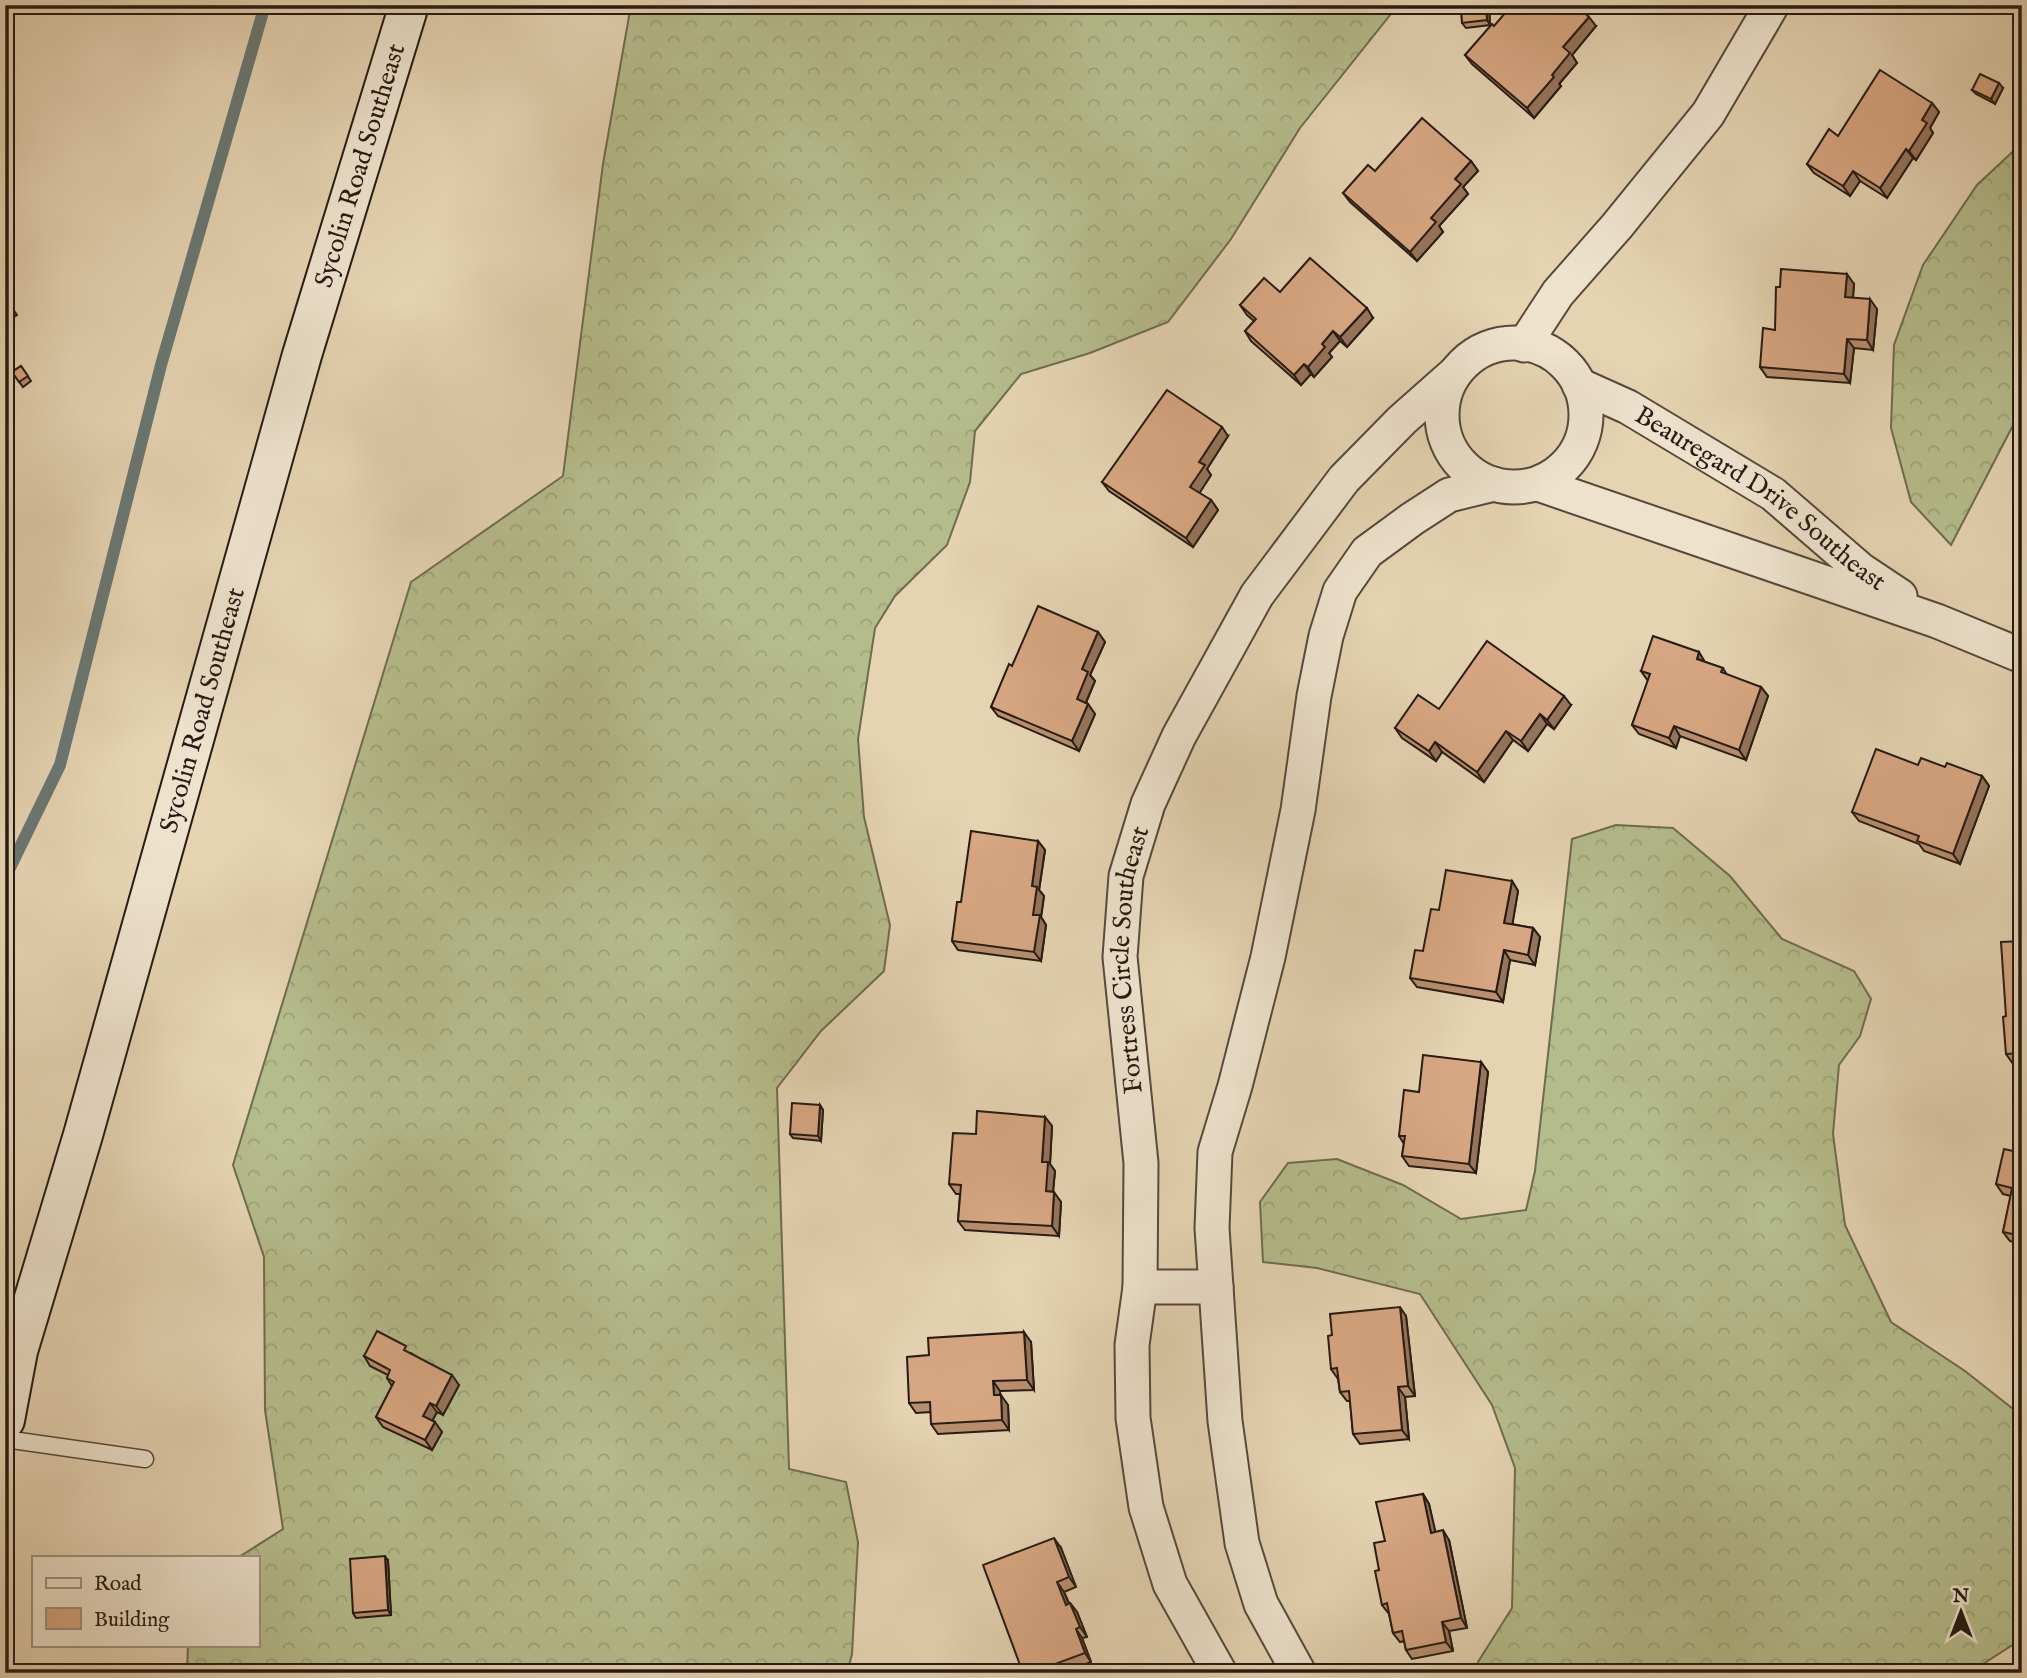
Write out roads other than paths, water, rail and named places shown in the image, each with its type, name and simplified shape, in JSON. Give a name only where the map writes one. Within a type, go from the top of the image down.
[{"type":"main road","name":"Sycolin Road Southeast","points":[[5,1420],[18,1351],[90,1108],[302,355],[409,5]]},
{"type":"street","points":[[1524,345],[1558,293],[1617,226],[1708,114],[1772,5]]},
{"type":"street","points":[[1512,343],[1524,345],[1536,347],[1564,363],[1579,385],[1585,400],[1585,425],[1575,454],[1559,471],[1538,484],[1506,487],[1486,482],[1464,467],[1449,449],[1442,424],[1443,398],[1454,374],[1470,358],[1492,346],[1512,343]]},
{"type":"street","name":"Fortress Circle Southeast","points":[[1220,1673],[1170,1584],[1146,1507],[1133,1418],[1132,1345],[1140,1287],[1141,1163],[1120,957],[1126,876],[1148,804],[1179,736],[1257,595],[1344,479],[1454,374]]},
{"type":"street","name":"Beauregard Drive Southeast","points":[[1579,385],[1628,407],[1773,494],[1861,570],[1937,621]]},
{"type":"street","points":[[1299,1673],[1261,1604],[1242,1544],[1225,1421],[1212,1228],[1215,1152],[1268,957],[1298,810],[1323,648],[1340,591],[1367,552],[1412,519],[1449,495],[1494,484]]},
{"type":"street","name":"Beauregard Drive Southeast","points":[[1538,484],[1937,621],[2022,656]]},
{"type":"street","points":[[1140,1287],[1216,1287]]},
{"type":"lane","points":[[5,1439],[145,1459]]},
{"type":"waterway","points":[[5,878],[60,765],[161,365],[265,5]]}]
